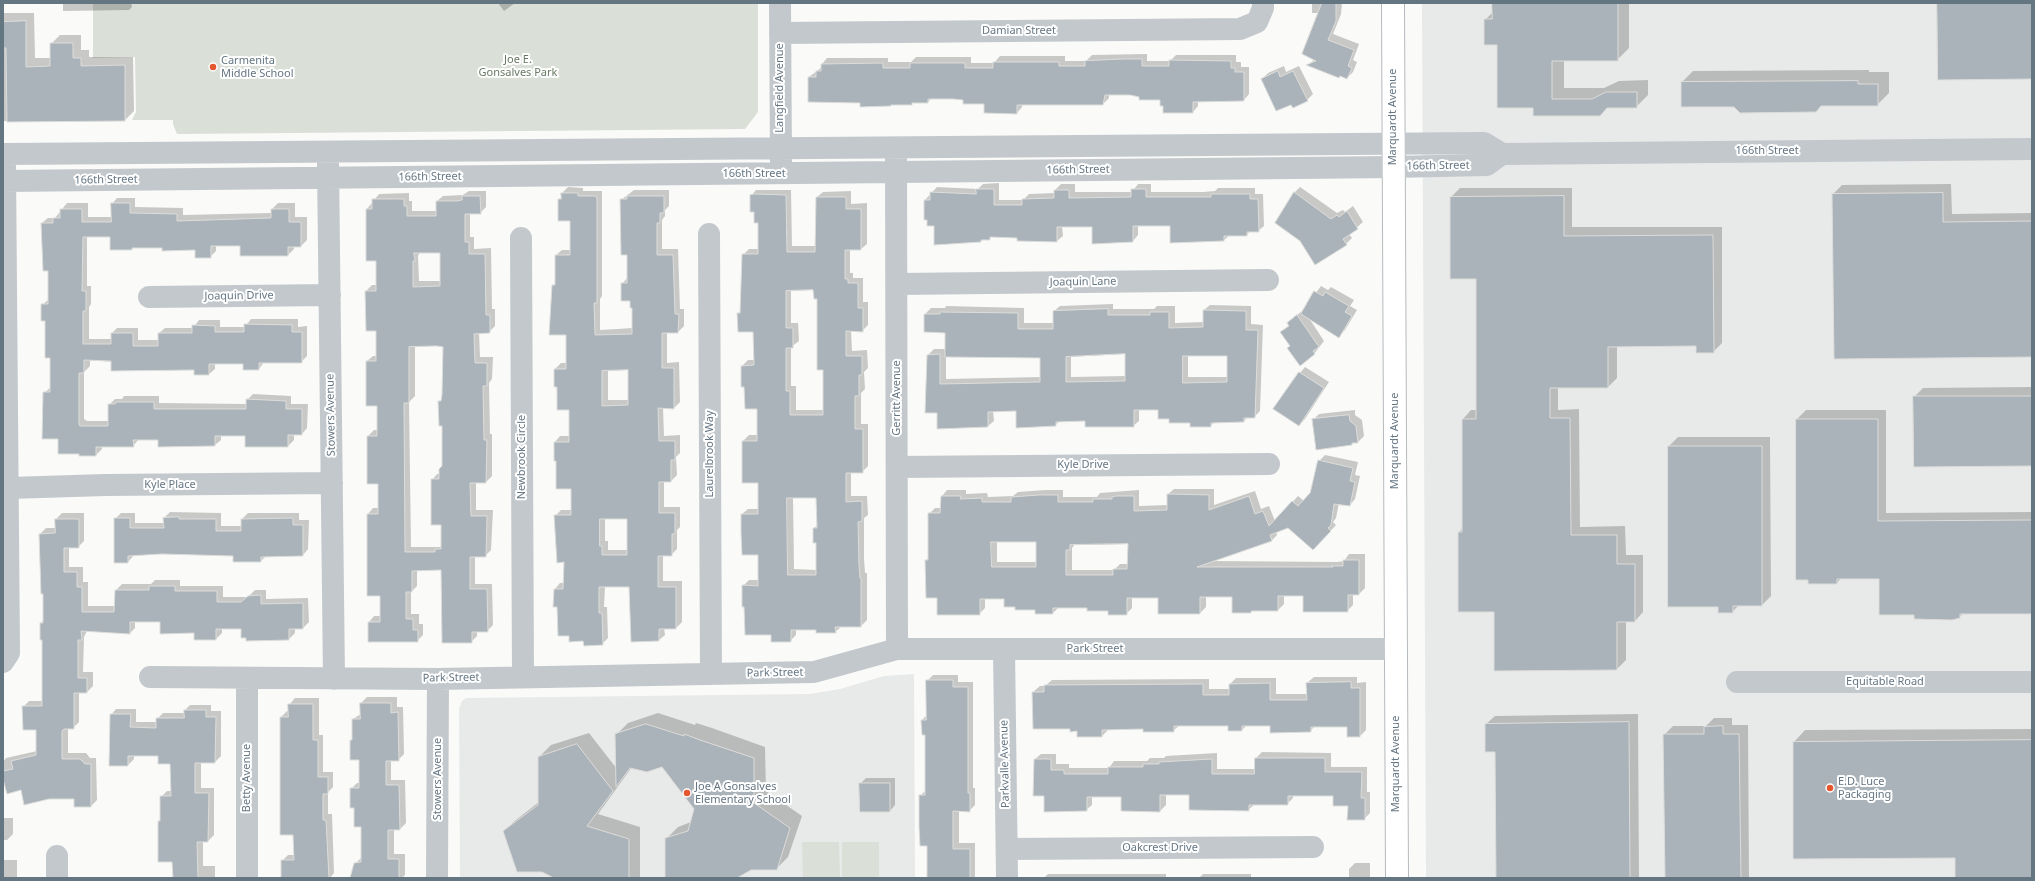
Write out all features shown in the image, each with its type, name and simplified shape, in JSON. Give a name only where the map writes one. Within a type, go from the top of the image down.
[{"type":"main road","name":"Marquardt Avenue","points":[[1392,3],[1397,878]]},
{"type":"street","name":"Langfield Avenue","points":[[780,3],[781,174]]},
{"type":"street","name":"Damian Street","points":[[780,33],[1240,29],[1260,12]]},
{"type":"street","name":"166th Street","points":[[4,154],[1393,143],[1484,143],[1502,154],[2032,148]]},
{"type":"street","name":"Gerritt Avenue","points":[[896,147],[897,648]]},
{"type":"street","name":"Stowers Avenue","points":[[328,151],[334,679]]},
{"type":"street","points":[[3,662],[9,653],[9,488],[4,291],[4,154]]},
{"type":"street","name":"166th Street","points":[[4,181],[1393,167],[1487,165],[1502,154]]},
{"type":"street","name":"Laurelbrook Way","points":[[709,234],[711,674]]},
{"type":"street","name":"Newbrook Circle","points":[[521,238],[523,676]]},
{"type":"street","name":"Joaquin Lane","points":[[897,284],[1268,280]]},
{"type":"street","name":"Joaquin Drive","points":[[149,297],[330,294]]},
{"type":"street","name":"Kyle Drive","points":[[897,467],[1269,464]]},
{"type":"street","name":"Kyle Place","points":[[9,488],[106,485],[332,483]]},
{"type":"street","name":"Park Street","points":[[150,677],[438,679],[523,676],[814,672],[897,648],[1396,649]]},
{"type":"street","name":"Parkvalle Avenue","points":[[1004,649],[1007,878]]},
{"type":"street","name":"Betty Avenue","points":[[247,678],[247,878]]},
{"type":"street","name":"Stowers Avenue","points":[[438,679],[438,878]]},
{"type":"street","name":"Equitable Road","points":[[1737,682],[2032,682]]},
{"type":"street","name":"Oakcrest Drive","points":[[1007,849],[1313,847]]},
{"type":"street","points":[[57,856],[57,878]]},
{"type":"shaded area","points":[[1422,3],[2032,3],[2032,878],[1426,878]]},
{"type":"shaded area","name":"Joe A Gonsalves Elementary School","points":[[914,674],[915,878],[460,878],[459,709],[462,701],[466,698],[810,694],[840,689],[884,676]]},
{"type":"green space","name":"Joe E. Gonsalves Park","points":[[93,3],[758,3],[758,112],[745,129],[177,134],[173,120],[132,120],[136,112],[135,57],[93,58]]},
{"type":"green space","points":[[802,842],[839,842],[840,878],[803,878]]},
{"type":"green space","points":[[842,842],[879,842],[879,878],[842,878]]},
{"type":"building","points":[[1322,3],[1336,3],[1336,21],[1328,40],[1354,50],[1348,66],[1352,68],[1347,79],[1340,76],[1339,78],[1306,65],[1316,61],[1302,54]]},
{"type":"building","points":[[1492,3],[1618,3],[1618,61],[1552,61],[1552,99],[1592,99],[1606,92],[1637,92],[1637,108],[1607,108],[1600,116],[1533,116],[1533,108],[1497,108],[1497,45],[1484,45],[1484,19],[1492,19]]},
{"type":"building","points":[[1937,3],[2032,3],[2032,79],[1938,80]]},
{"type":"building","points":[[26,21],[26,67],[50,66],[50,43],[73,43],[73,58],[81,58],[81,66],[125,65],[125,121],[7,122],[6,48],[3,48],[3,22]]},
{"type":"building","points":[[1142,59],[1142,66],[1169,66],[1169,60],[1231,61],[1231,68],[1235,68],[1235,72],[1244,72],[1244,101],[1193,102],[1193,113],[1163,113],[1163,106],[1160,106],[1160,100],[1139,100],[1139,97],[1130,95],[1105,95],[1103,105],[1017,105],[1017,114],[984,113],[984,104],[963,104],[963,100],[953,99],[928,99],[928,103],[912,103],[912,105],[860,107],[860,103],[808,102],[808,77],[816,77],[816,71],[821,71],[821,64],[883,63],[883,68],[910,68],[910,63],[965,63],[965,68],[993,68],[993,62],[1059,62],[1059,66],[1085,66],[1085,61]]},
{"type":"building","points":[[1278,71],[1280,77],[1293,71],[1308,101],[1293,108],[1291,105],[1276,111],[1261,79]]},
{"type":"building","points":[[1858,81],[1858,84],[1878,84],[1878,106],[1821,106],[1816,112],[1740,113],[1734,107],[1681,107],[1681,82]]},
{"type":"building","points":[[976,189],[994,189],[994,205],[1022,205],[1022,199],[1054,198],[1054,190],[1069,190],[1069,198],[1131,197],[1131,189],[1146,189],[1146,197],[1211,197],[1211,194],[1250,194],[1250,199],[1258,199],[1259,232],[1247,232],[1247,236],[1224,236],[1224,241],[1170,243],[1170,226],[1133,226],[1133,242],[1092,244],[1092,227],[1057,227],[1057,242],[1017,241],[1017,238],[990,237],[990,240],[981,240],[981,242],[934,245],[934,226],[927,226],[927,220],[924,220],[924,200],[930,200],[930,192],[976,194]]},
{"type":"building","points":[[1294,192],[1331,219],[1337,215],[1339,217],[1347,211],[1358,229],[1343,239],[1347,245],[1315,265],[1300,241],[1275,223]]},
{"type":"building","points":[[561,193],[578,193],[578,196],[596,196],[597,199],[597,303],[594,303],[595,335],[632,334],[632,308],[630,308],[630,301],[621,301],[621,283],[627,283],[627,255],[621,255],[620,199],[627,199],[627,196],[664,196],[664,213],[660,213],[660,223],[657,223],[657,255],[673,255],[675,314],[679,314],[678,333],[662,333],[662,368],[674,368],[674,409],[658,408],[659,441],[675,441],[675,460],[671,460],[671,482],[659,482],[659,513],[675,513],[675,534],[672,534],[672,556],[658,556],[658,587],[676,587],[676,629],[659,629],[659,641],[631,642],[629,587],[599,587],[599,613],[602,613],[603,645],[584,646],[583,641],[569,642],[569,636],[558,636],[557,607],[553,607],[554,589],[563,589],[564,562],[557,563],[554,515],[571,515],[571,489],[556,489],[556,461],[554,461],[554,442],[569,442],[569,410],[557,410],[557,387],[554,387],[554,369],[566,369],[566,335],[549,335],[552,285],[555,285],[555,255],[570,255],[570,221],[558,221],[558,199],[561,199]],"holes":[[[628,370],[628,405],[602,406],[602,371]],[[600,519],[627,519],[627,555],[602,555],[602,546],[600,546]]]},
{"type":"building","points":[[1943,193],[1943,222],[2032,221],[2032,357],[1834,359],[1832,194]]},
{"type":"building","points":[[750,195],[786,195],[787,252],[815,252],[816,197],[846,197],[846,209],[861,209],[861,250],[845,250],[845,279],[848,279],[848,283],[858,283],[858,308],[863,308],[863,332],[846,331],[846,356],[862,356],[862,375],[859,375],[859,396],[855,396],[855,429],[863,429],[863,473],[846,473],[846,502],[862,501],[862,521],[858,522],[859,565],[861,578],[861,627],[835,627],[836,633],[816,633],[816,630],[791,630],[791,642],[771,642],[771,635],[745,635],[744,607],[742,607],[742,585],[758,586],[758,555],[742,555],[741,533],[741,514],[758,514],[758,483],[742,483],[742,441],[757,441],[757,409],[745,409],[744,387],[741,387],[741,366],[754,365],[753,332],[738,332],[737,313],[740,313],[742,254],[758,254],[758,223],[754,223],[754,212],[750,212]],"holes":[[[813,290],[814,299],[817,299],[817,370],[823,370],[823,415],[790,415],[790,391],[786,391],[786,348],[793,348],[793,328],[786,328],[786,291]],[[787,498],[816,498],[817,528],[813,528],[813,543],[816,543],[816,575],[788,575]]]},
{"type":"building","points":[[462,196],[480,196],[481,214],[465,214],[465,242],[469,242],[469,254],[485,254],[486,315],[490,315],[490,333],[474,334],[475,363],[487,363],[487,386],[483,386],[484,440],[487,440],[486,483],[470,483],[471,516],[487,516],[486,557],[470,557],[470,589],[487,589],[488,632],[472,632],[472,643],[442,643],[441,570],[412,571],[412,592],[406,592],[406,619],[413,619],[413,630],[418,630],[418,642],[368,642],[368,622],[380,622],[380,596],[367,596],[367,514],[378,514],[378,484],[367,484],[367,436],[377,436],[377,406],[366,406],[366,361],[376,361],[376,331],[366,331],[365,291],[376,291],[376,261],[366,261],[366,209],[372,209],[372,199],[404,199],[404,206],[407,206],[407,216],[436,216],[436,201],[462,200]],"holes":[[[414,253],[440,253],[440,286],[413,287],[413,261],[415,261]],[[409,347],[443,347],[442,394],[441,401],[438,401],[439,426],[442,426],[442,466],[439,469],[439,479],[431,479],[431,525],[441,525],[441,549],[435,549],[435,552],[405,552],[404,403],[409,403]]]},
{"type":"building","points":[[1564,196],[1564,236],[1713,235],[1714,353],[1696,353],[1696,346],[1608,347],[1608,388],[1550,388],[1550,418],[1570,418],[1571,535],[1617,535],[1617,564],[1635,564],[1635,622],[1617,622],[1617,670],[1494,671],[1494,612],[1458,612],[1458,532],[1462,532],[1462,419],[1476,419],[1476,279],[1450,279],[1450,197]]},
{"type":"building","points":[[111,203],[130,203],[130,213],[177,214],[177,221],[271,218],[271,209],[289,209],[289,222],[301,222],[301,247],[288,247],[288,256],[240,256],[240,246],[211,246],[211,258],[195,258],[195,250],[162,251],[162,248],[132,248],[132,250],[110,250],[110,237],[83,237],[82,291],[86,291],[86,311],[83,311],[83,344],[111,344],[111,333],[133,333],[133,346],[158,346],[158,333],[192,333],[192,325],[215,326],[215,332],[244,332],[244,324],[292,325],[292,332],[302,332],[302,363],[259,363],[259,370],[243,370],[243,364],[209,364],[209,375],[194,375],[194,370],[111,371],[111,361],[84,360],[84,373],[79,373],[79,425],[108,426],[108,404],[115,404],[117,402],[154,402],[154,409],[246,409],[246,399],[286,401],[286,409],[302,409],[302,435],[288,435],[288,447],[245,447],[245,436],[215,436],[215,446],[158,447],[158,440],[133,440],[134,447],[96,447],[96,456],[79,456],[79,454],[58,454],[58,439],[42,439],[43,392],[50,392],[50,358],[45,358],[45,321],[41,321],[41,304],[48,304],[48,271],[43,271],[41,223],[53,223],[53,218],[60,218],[60,209],[82,209],[82,222],[111,222]]},
{"type":"building","points":[[1314,291],[1323,296],[1325,292],[1349,306],[1345,312],[1352,316],[1339,338],[1301,314]]},
{"type":"building","points":[[1108,309],[1108,315],[1150,315],[1150,312],[1169,312],[1169,328],[1203,327],[1203,310],[1246,311],[1246,330],[1258,330],[1255,418],[1244,418],[1244,422],[1211,423],[1211,427],[1190,427],[1190,423],[1169,423],[1169,419],[1158,419],[1158,410],[1134,410],[1134,427],[1085,427],[1085,421],[1056,422],[1056,426],[1016,428],[1016,411],[988,412],[988,427],[937,429],[937,413],[925,413],[927,355],[940,354],[940,384],[1040,382],[1040,358],[945,357],[945,333],[924,332],[924,314],[940,314],[940,312],[1018,313],[1018,329],[1053,329],[1053,311]],"holes":[[[1125,354],[1125,381],[1066,382],[1066,357]],[[1183,356],[1227,356],[1227,382],[1183,383]]]},
{"type":"building","points":[[1297,315],[1319,347],[1313,351],[1315,354],[1300,366],[1287,348],[1290,346],[1280,332],[1289,326],[1287,323]]},
{"type":"building","points":[[1299,372],[1324,388],[1299,426],[1273,409]]},
{"type":"building","points":[[1913,396],[2032,396],[2032,466],[1914,467]]},
{"type":"building","points":[[1349,415],[1350,421],[1356,426],[1358,443],[1316,450],[1312,419]]},
{"type":"building","points":[[1796,419],[1878,419],[1878,521],[2032,520],[2032,614],[1960,614],[1960,618],[1952,620],[1914,619],[1914,615],[1879,615],[1879,579],[1837,579],[1837,584],[1808,584],[1808,580],[1796,580]]},
{"type":"building","points":[[1668,446],[1762,446],[1762,606],[1733,606],[1733,613],[1718,613],[1718,607],[1668,607]]},
{"type":"building","points":[[1318,460],[1353,468],[1350,481],[1355,482],[1350,506],[1334,504],[1331,525],[1328,528],[1331,531],[1313,550],[1288,528],[1270,535],[1272,541],[1197,567],[1333,567],[1331,566],[1343,566],[1343,560],[1359,560],[1359,595],[1348,595],[1348,612],[1303,612],[1303,596],[1278,596],[1278,611],[1251,611],[1251,613],[1232,613],[1232,597],[1200,597],[1200,614],[1158,614],[1158,598],[1127,598],[1127,615],[1108,615],[1108,611],[1087,611],[1087,608],[1053,608],[1053,614],[1035,614],[1035,610],[1015,610],[1015,607],[1004,607],[1004,599],[980,599],[980,615],[937,615],[937,598],[926,598],[925,560],[928,560],[928,513],[940,513],[941,496],[961,496],[960,499],[982,498],[982,502],[1011,502],[1011,497],[1058,495],[1058,502],[1093,502],[1093,499],[1112,499],[1112,497],[1116,496],[1134,496],[1134,511],[1167,510],[1167,494],[1209,495],[1209,510],[1249,496],[1255,514],[1263,511],[1269,526],[1292,501],[1298,506],[1310,493]],"holes":[[[991,542],[1036,542],[1036,567],[992,567]],[[1128,544],[1127,569],[1113,569],[1113,575],[1066,575],[1066,550],[1070,550],[1070,545]]]},
{"type":"building","points":[[179,517],[179,519],[216,519],[216,531],[241,531],[241,519],[293,518],[293,525],[303,525],[303,556],[261,557],[261,562],[233,562],[233,556],[162,554],[128,556],[128,563],[114,563],[114,518],[130,518],[130,528],[164,528],[163,518]]},
{"type":"building","points":[[55,519],[79,519],[79,548],[64,548],[64,572],[77,572],[77,587],[82,587],[82,612],[114,612],[115,590],[149,590],[149,586],[175,586],[175,591],[217,591],[217,602],[241,602],[248,596],[261,595],[261,604],[303,603],[303,629],[289,629],[289,640],[246,641],[246,638],[241,638],[241,629],[216,629],[216,640],[194,640],[194,633],[160,634],[160,622],[130,622],[130,634],[81,631],[82,640],[78,640],[78,678],[87,678],[87,693],[74,693],[74,729],[64,729],[62,731],[62,759],[80,759],[85,764],[91,764],[91,807],[74,807],[74,799],[49,799],[24,805],[21,790],[7,794],[3,779],[3,771],[13,769],[11,761],[36,755],[36,730],[23,730],[22,706],[42,706],[42,640],[40,640],[40,623],[43,623],[43,594],[41,594],[39,534],[55,533]]},
{"type":"building","points":[[926,680],[953,680],[953,687],[968,687],[968,793],[970,793],[970,812],[953,811],[953,849],[970,849],[970,878],[927,878],[927,846],[920,846],[919,827],[919,795],[925,795],[925,735],[922,735],[921,720],[926,720]]},
{"type":"building","points":[[1351,682],[1351,688],[1360,688],[1360,737],[1347,737],[1347,727],[1311,727],[1311,732],[1270,733],[1270,726],[1242,726],[1242,731],[1228,731],[1228,726],[1174,726],[1174,732],[1143,732],[1143,729],[1102,730],[1102,737],[1077,737],[1077,731],[1070,732],[1070,729],[1033,729],[1032,692],[1044,692],[1044,685],[1203,684],[1203,695],[1229,695],[1229,684],[1270,683],[1270,700],[1307,700],[1306,683]]},
{"type":"building","points":[[360,703],[391,703],[391,713],[398,712],[399,761],[386,761],[386,785],[399,785],[400,830],[388,830],[388,859],[399,859],[399,878],[350,878],[354,863],[361,862],[361,827],[354,827],[354,808],[350,808],[350,788],[359,788],[359,760],[350,760],[350,740],[352,740],[352,719],[360,719]]},
{"type":"building","points":[[288,704],[313,704],[313,740],[318,740],[318,777],[328,777],[328,794],[323,794],[323,820],[326,820],[329,878],[281,878],[281,860],[294,860],[293,835],[280,835],[280,717],[288,717]]},
{"type":"building","points":[[184,710],[206,710],[206,717],[216,717],[215,763],[195,763],[195,793],[209,793],[208,842],[197,842],[198,878],[173,878],[172,862],[158,862],[158,821],[160,821],[160,796],[171,796],[170,764],[158,764],[158,756],[128,756],[128,766],[109,766],[110,714],[131,714],[130,727],[156,728],[156,718],[184,718]]},
{"type":"building","points":[[1629,722],[1630,878],[1496,878],[1495,752],[1485,752],[1485,724]]},
{"type":"building","points":[[646,724],[684,736],[684,734],[754,758],[754,803],[790,828],[777,870],[751,870],[737,878],[665,878],[665,838],[688,831],[694,809],[662,767],[647,772],[630,768],[616,787],[615,734]]},
{"type":"building","points":[[1723,726],[1723,734],[1739,734],[1741,878],[1665,878],[1663,734],[1704,734],[1704,727]]},
{"type":"building","points":[[2032,740],[2032,878],[1955,878],[1955,858],[1793,859],[1793,742]]},
{"type":"building","points":[[577,744],[613,791],[587,826],[629,839],[629,878],[554,878],[542,872],[517,872],[503,831],[538,805],[538,757]]},
{"type":"building","points":[[1255,758],[1325,758],[1325,772],[1362,772],[1361,798],[1365,798],[1365,820],[1347,820],[1348,806],[1333,806],[1333,796],[1288,796],[1288,805],[1249,805],[1249,811],[1189,810],[1189,795],[1160,795],[1160,812],[1121,811],[1121,797],[1087,797],[1087,811],[1044,812],[1044,796],[1033,796],[1034,759],[1051,759],[1051,770],[1064,770],[1064,774],[1108,774],[1108,767],[1143,767],[1143,764],[1159,764],[1159,762],[1212,759],[1212,774],[1254,774]]},
{"type":"building","points":[[859,783],[890,783],[890,812],[860,812]]},
{"type":"place","name":"Carmenita Middle School","points":[[213,67]]},
{"type":"place","name":"E.D. Luce Packaging","points":[[1830,788]]},
{"type":"place","name":"Joe A Gonsalves Elementary School","points":[[687,793]]}]
